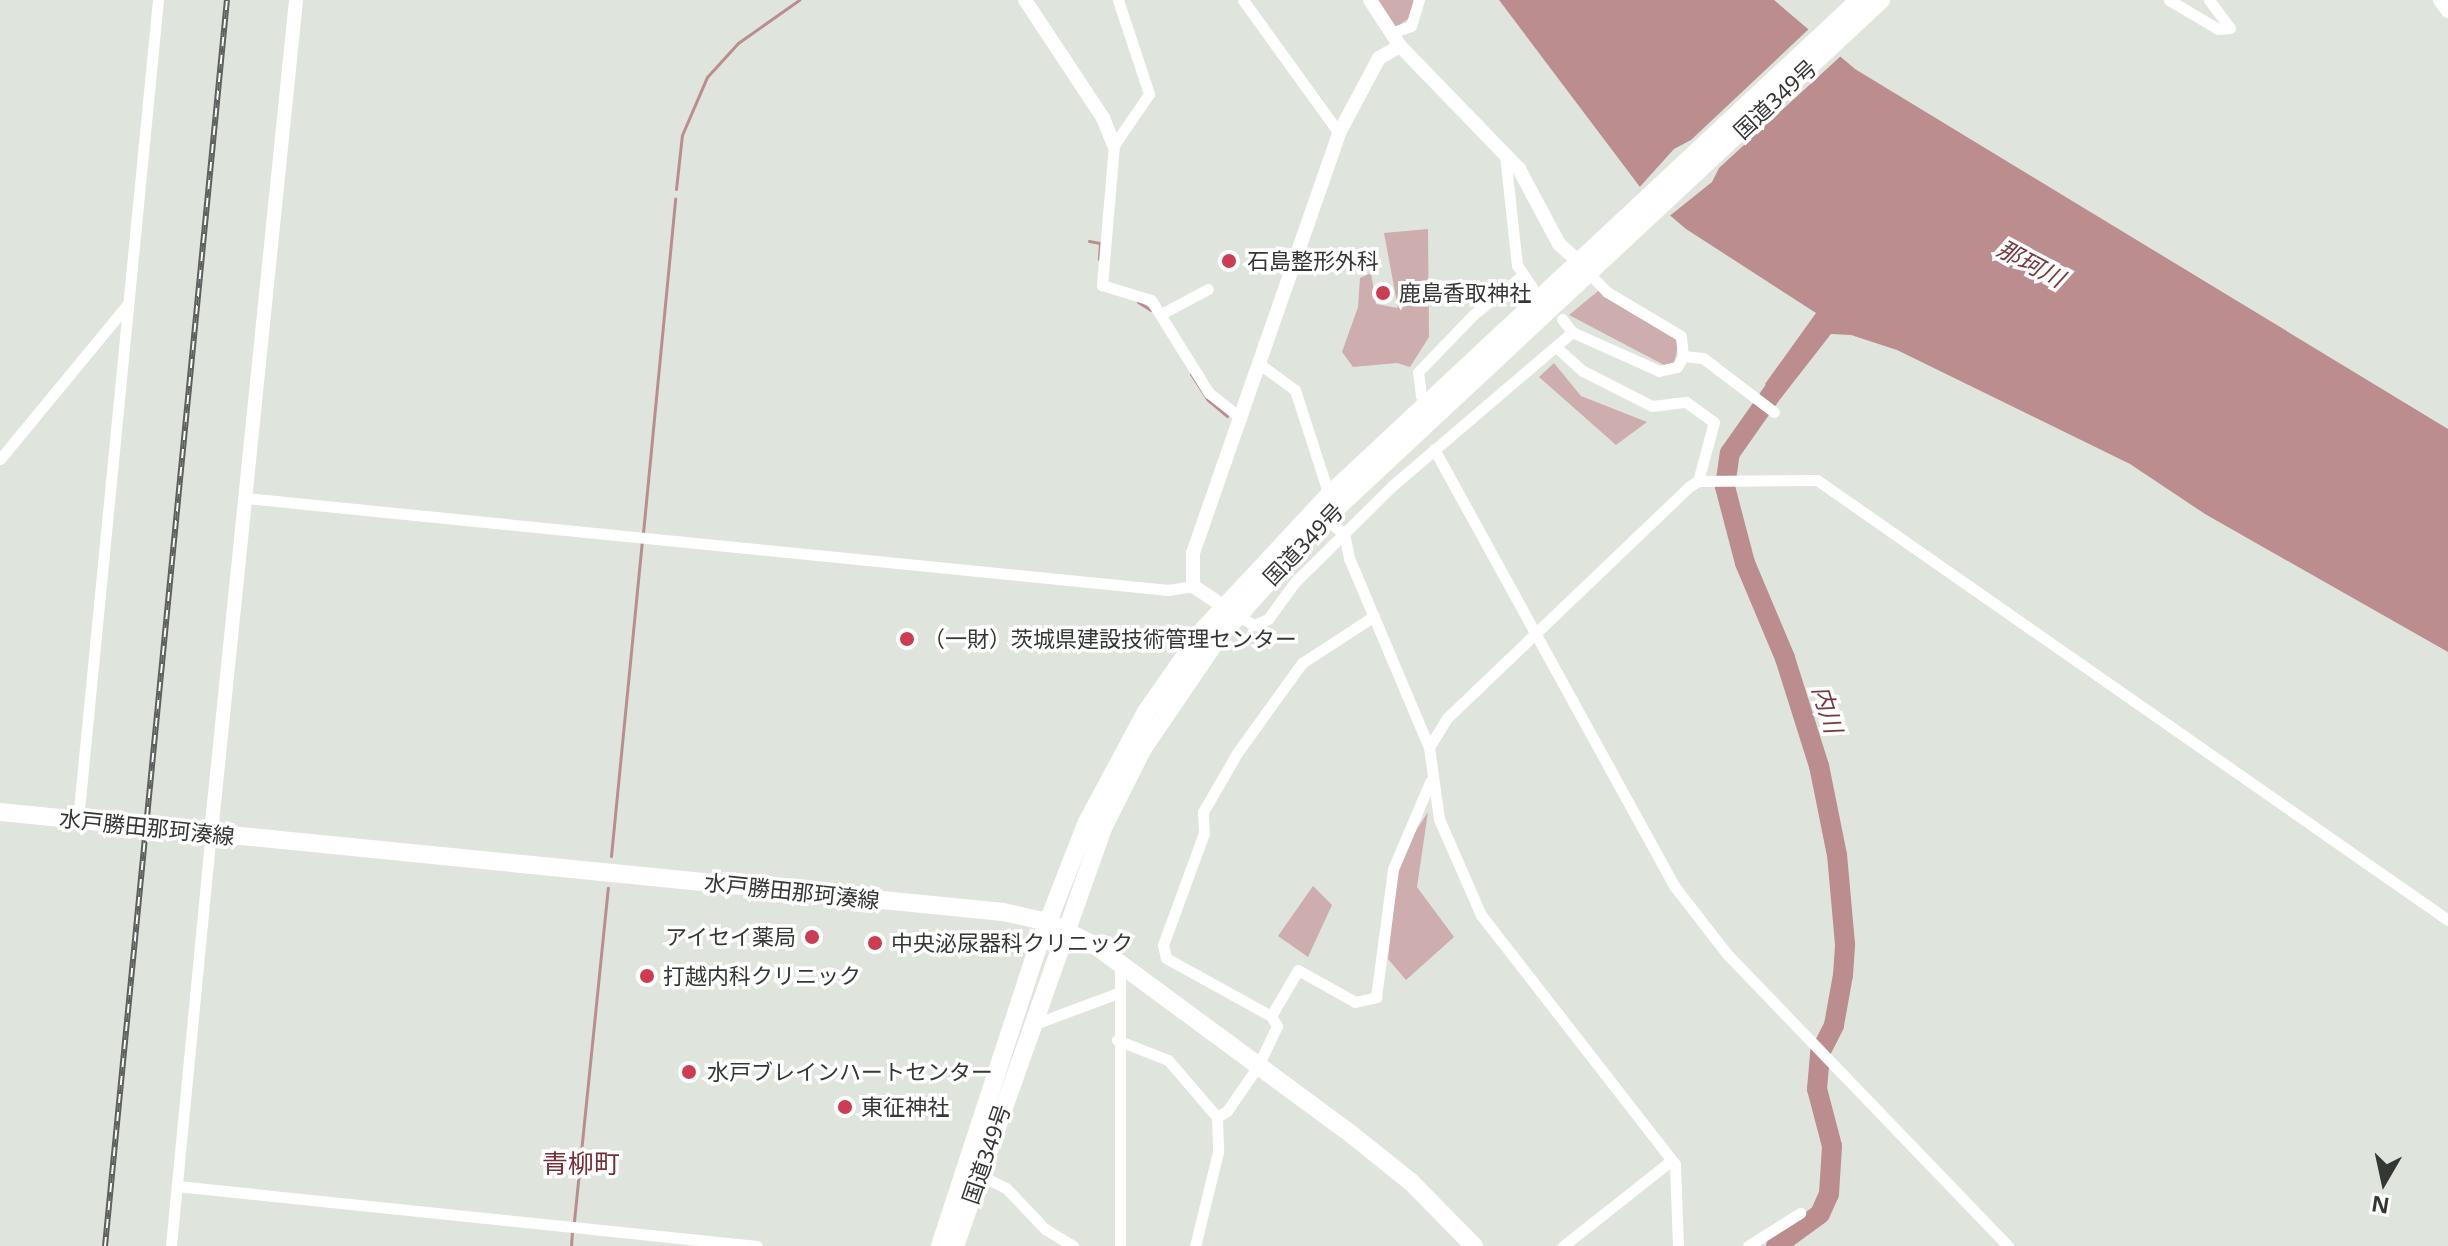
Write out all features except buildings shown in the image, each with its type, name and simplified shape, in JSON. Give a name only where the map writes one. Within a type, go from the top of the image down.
[{"type":"main road","name":"国道349号","points":[[1603,252],[1859,0]]},
{"type":"main road","name":"国道349号","points":[[956,1246],[972,1172],[1056,925],[1142,750],[1230,611],[1329,495],[1881,0]]},
{"type":"main road","name":"国道349号","points":[[1230,611],[1584,268]]},
{"type":"main road","name":"水戸勝田那珂湊線","points":[[0,812],[1003,912],[1056,925],[1120,963],[1411,1182],[1474,1246]]},
{"type":"main road","name":"国道349号","points":[[940,1246],[1030,1025],[1056,925]]},
{"type":"street","points":[[78,820],[158,0]]},
{"type":"street","points":[[171,1246],[296,0]]},
{"type":"street","points":[[1025,0],[1103,118],[1114,145],[1102,285],[1151,300],[1209,393],[1241,418]]},
{"type":"street","points":[[1114,145],[1149,94],[1118,0]]},
{"type":"street","points":[[1243,0],[1339,133]]},
{"type":"street","points":[[1370,0],[1400,46],[1505,155],[1530,186],[1559,244],[1607,292],[1681,336],[1683,356],[1677,367],[1659,371],[1572,332],[1562,319]]},
{"type":"street","points":[[1391,33],[1411,26],[1419,0]]},
{"type":"street","points":[[2169,0],[2218,29],[2230,28],[2209,0]]},
{"type":"street","points":[[2440,0],[2448,11]]},
{"type":"street","points":[[1193,586],[1193,553],[1261,365],[1339,133],[1372,65],[1400,46]]},
{"type":"street","points":[[1505,155],[1522,276],[1532,287]]},
{"type":"street","points":[[1421,396],[1418,372],[1491,298],[1522,276]]},
{"type":"street","points":[[1161,314],[1208,289]]},
{"type":"street","points":[[0,459],[127,305]]},
{"type":"street","points":[[245,498],[1168,590],[1193,586],[1254,625],[1268,619],[1295,582],[1434,449],[1572,332]]},
{"type":"street","points":[[1429,747],[1447,718],[1537,629],[1698,481],[1714,422],[1686,402],[1652,406],[1583,371],[1556,347]]},
{"type":"street","points":[[1683,356],[1703,358],[1774,412]]},
{"type":"street","points":[[1261,365],[1295,390],[1329,495]]},
{"type":"street","points":[[1434,449],[1537,629],[1675,887],[1727,954],[2008,1246]]},
{"type":"street","points":[[1698,481],[1817,480],[2448,920]]},
{"type":"street","points":[[1325,519],[1344,534],[1374,616],[1429,747],[1439,819],[1481,915],[1675,1164],[1678,1246]]},
{"type":"street","points":[[1217,1117],[1227,1111],[1258,1066],[1277,1026],[1271,1016],[1166,958],[1163,945],[1204,833],[1203,812],[1237,753],[1302,663],[1374,616]]},
{"type":"street","points":[[1271,1016],[1298,970],[1355,1002],[1376,997],[1393,869],[1432,777]]},
{"type":"street","points":[[1120,963],[1117,1040],[1120,1246]]},
{"type":"street","points":[[1030,1025],[1118,993]]},
{"type":"street","points":[[1117,1040],[1168,1060],[1217,1117],[1218,1152],[1195,1246]]},
{"type":"street","points":[[1563,1246],[1668,1163],[1675,1164]]},
{"type":"street","points":[[972,1172],[1006,1188],[1045,1229],[1073,1246]]},
{"type":"street","points":[[177,1186],[757,1246]]},
{"type":"street","points":[[1748,1246],[1800,1213]]},
{"type":"shaded area","points":[[1375,0],[1413,0],[1414,15],[1393,29]]},
{"type":"shaded area","points":[[1428,229],[1429,337],[1410,367],[1397,363],[1353,367],[1342,352],[1358,307],[1360,278],[1371,273],[1376,304],[1398,308],[1384,233]]},
{"type":"shaded area","points":[[1598,291],[1672,334],[1679,343],[1674,363],[1664,365],[1569,315]]},
{"type":"shaded area","points":[[1554,363],[1581,396],[1647,422],[1616,445],[1539,377]]},
{"type":"shaded area","points":[[1428,812],[1417,887],[1454,937],[1406,980],[1388,959],[1400,855]]},
{"type":"shaded area","points":[[1313,886],[1332,905],[1308,957],[1278,936]]},
{"type":"water","name":"那珂川","points":[[1499,0],[1774,0],[1855,69],[2448,429],[2448,652],[2205,514],[2130,464],[1897,350],[1851,335],[1831,334],[1781,398],[1765,384],[1816,313],[1686,229],[1646,195]]},
{"type":"pier","points":[[1811,27],[1843,54],[1719,168],[1712,182],[1667,218],[1643,198],[1637,190],[1674,149],[1691,140]]},
{"type":"waterway","points":[[676,189],[682,135],[707,77],[738,43],[799,0]]},
{"type":"waterway","points":[[643,533],[675,199]]},
{"type":"waterway","points":[[1089,241],[1100,243],[1099,259]]},
{"type":"waterway","points":[[1138,302],[1151,310]]},
{"type":"waterway","name":"内川","points":[[1776,1246],[1820,1214],[1829,1194],[1832,1146],[1817,1089],[1820,1053],[1834,1025],[1845,944],[1837,855],[1819,766],[1785,658],[1745,563],[1725,487],[1730,453],[1789,369]]},
{"type":"waterway","points":[[1191,374],[1208,400],[1227,416]]},
{"type":"waterway","points":[[611,856],[642,542]]},
{"type":"waterway","points":[[574,1221],[608,888]]},
{"type":"waterway","points":[[571,1246],[572,1231]]},
{"type":"railway","points":[[105,1246],[227,0]]},
{"type":"place","name":"石島整形外科","points":[[1229,261]]},
{"type":"place","name":"鹿島香取神社","points":[[1383,293]]},
{"type":"place","name":"（一財）茨城県建設技術管理センター","points":[[907,639]]},
{"type":"place","name":"アイセイ薬局","points":[[812,937]]},
{"type":"place","name":"中央泌尿器科クリニック","points":[[875,943]]},
{"type":"place","name":"打越内科クリニック","points":[[647,976]]},
{"type":"place","name":"水戸ブレインハートセンター","points":[[689,1072]]},
{"type":"place","name":"東征神社","points":[[845,1107]]},
{"type":"district","name":"青柳町","points":[[581,1164]]}]
